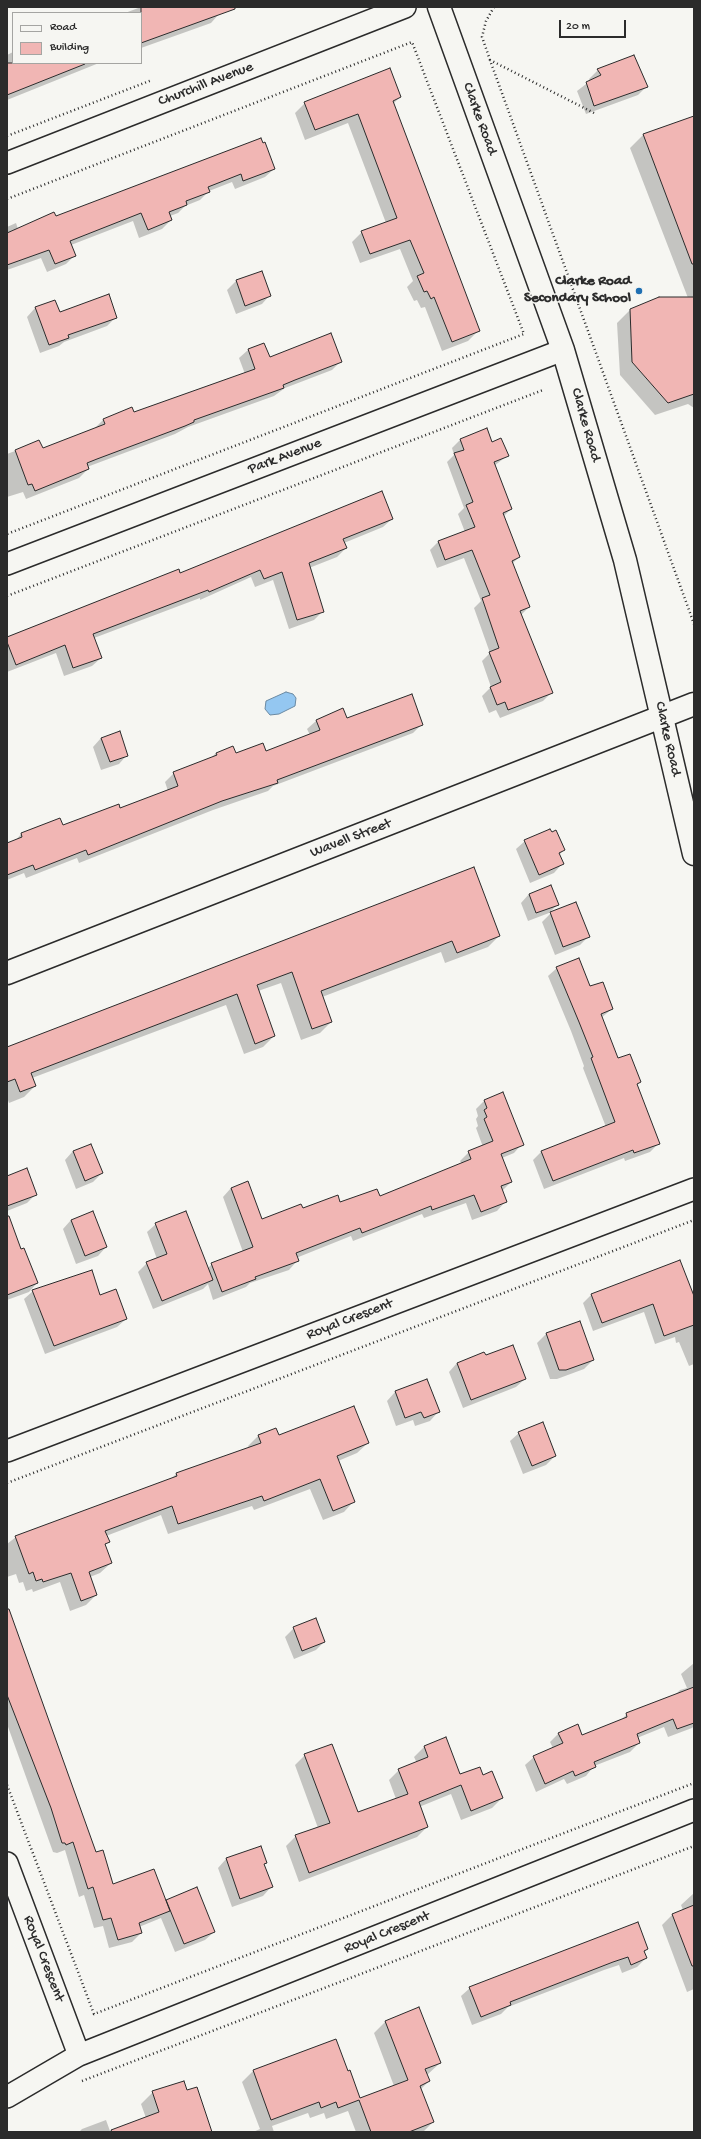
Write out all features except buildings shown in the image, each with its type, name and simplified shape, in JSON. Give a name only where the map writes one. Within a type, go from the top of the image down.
[{"type":"main road","name":"Clarke Road","points":[[439,7],[563,350],[625,560],[694,854]]},
{"type":"main road","name":"Wavell Street","points":[[7,973],[694,704]]},
{"type":"street","name":"Churchill Avenue","points":[[7,163],[405,7]]},
{"type":"street","name":"Park Avenue","points":[[7,564],[563,350]]},
{"type":"street","name":"Royal Crescent","points":[[7,1451],[694,1189]]},
{"type":"street","name":"Royal Crescent","points":[[7,2097],[80,2055],[694,1810]]},
{"type":"street","name":"Royal Crescent","points":[[7,1863],[80,2055]]},
{"type":"path","points":[[494,7],[486,21],[482,37],[694,624]]},
{"type":"path","points":[[7,199],[412,42],[524,334],[7,534]]},
{"type":"path","points":[[490,60],[594,114]]},
{"type":"path","points":[[7,596],[543,390]]},
{"type":"path","points":[[7,1483],[694,1220]]},
{"type":"path","points":[[7,1785],[94,2014],[694,1783]]},
{"type":"path","points":[[77,2083],[694,1846]]},
{"type":"water","points":[[286,692],[293,694],[296,698],[295,706],[279,714],[270,715],[265,709],[266,701]]},
{"type":"place","name":"Clarke Road Secondary School","points":[[639,291]]}]
